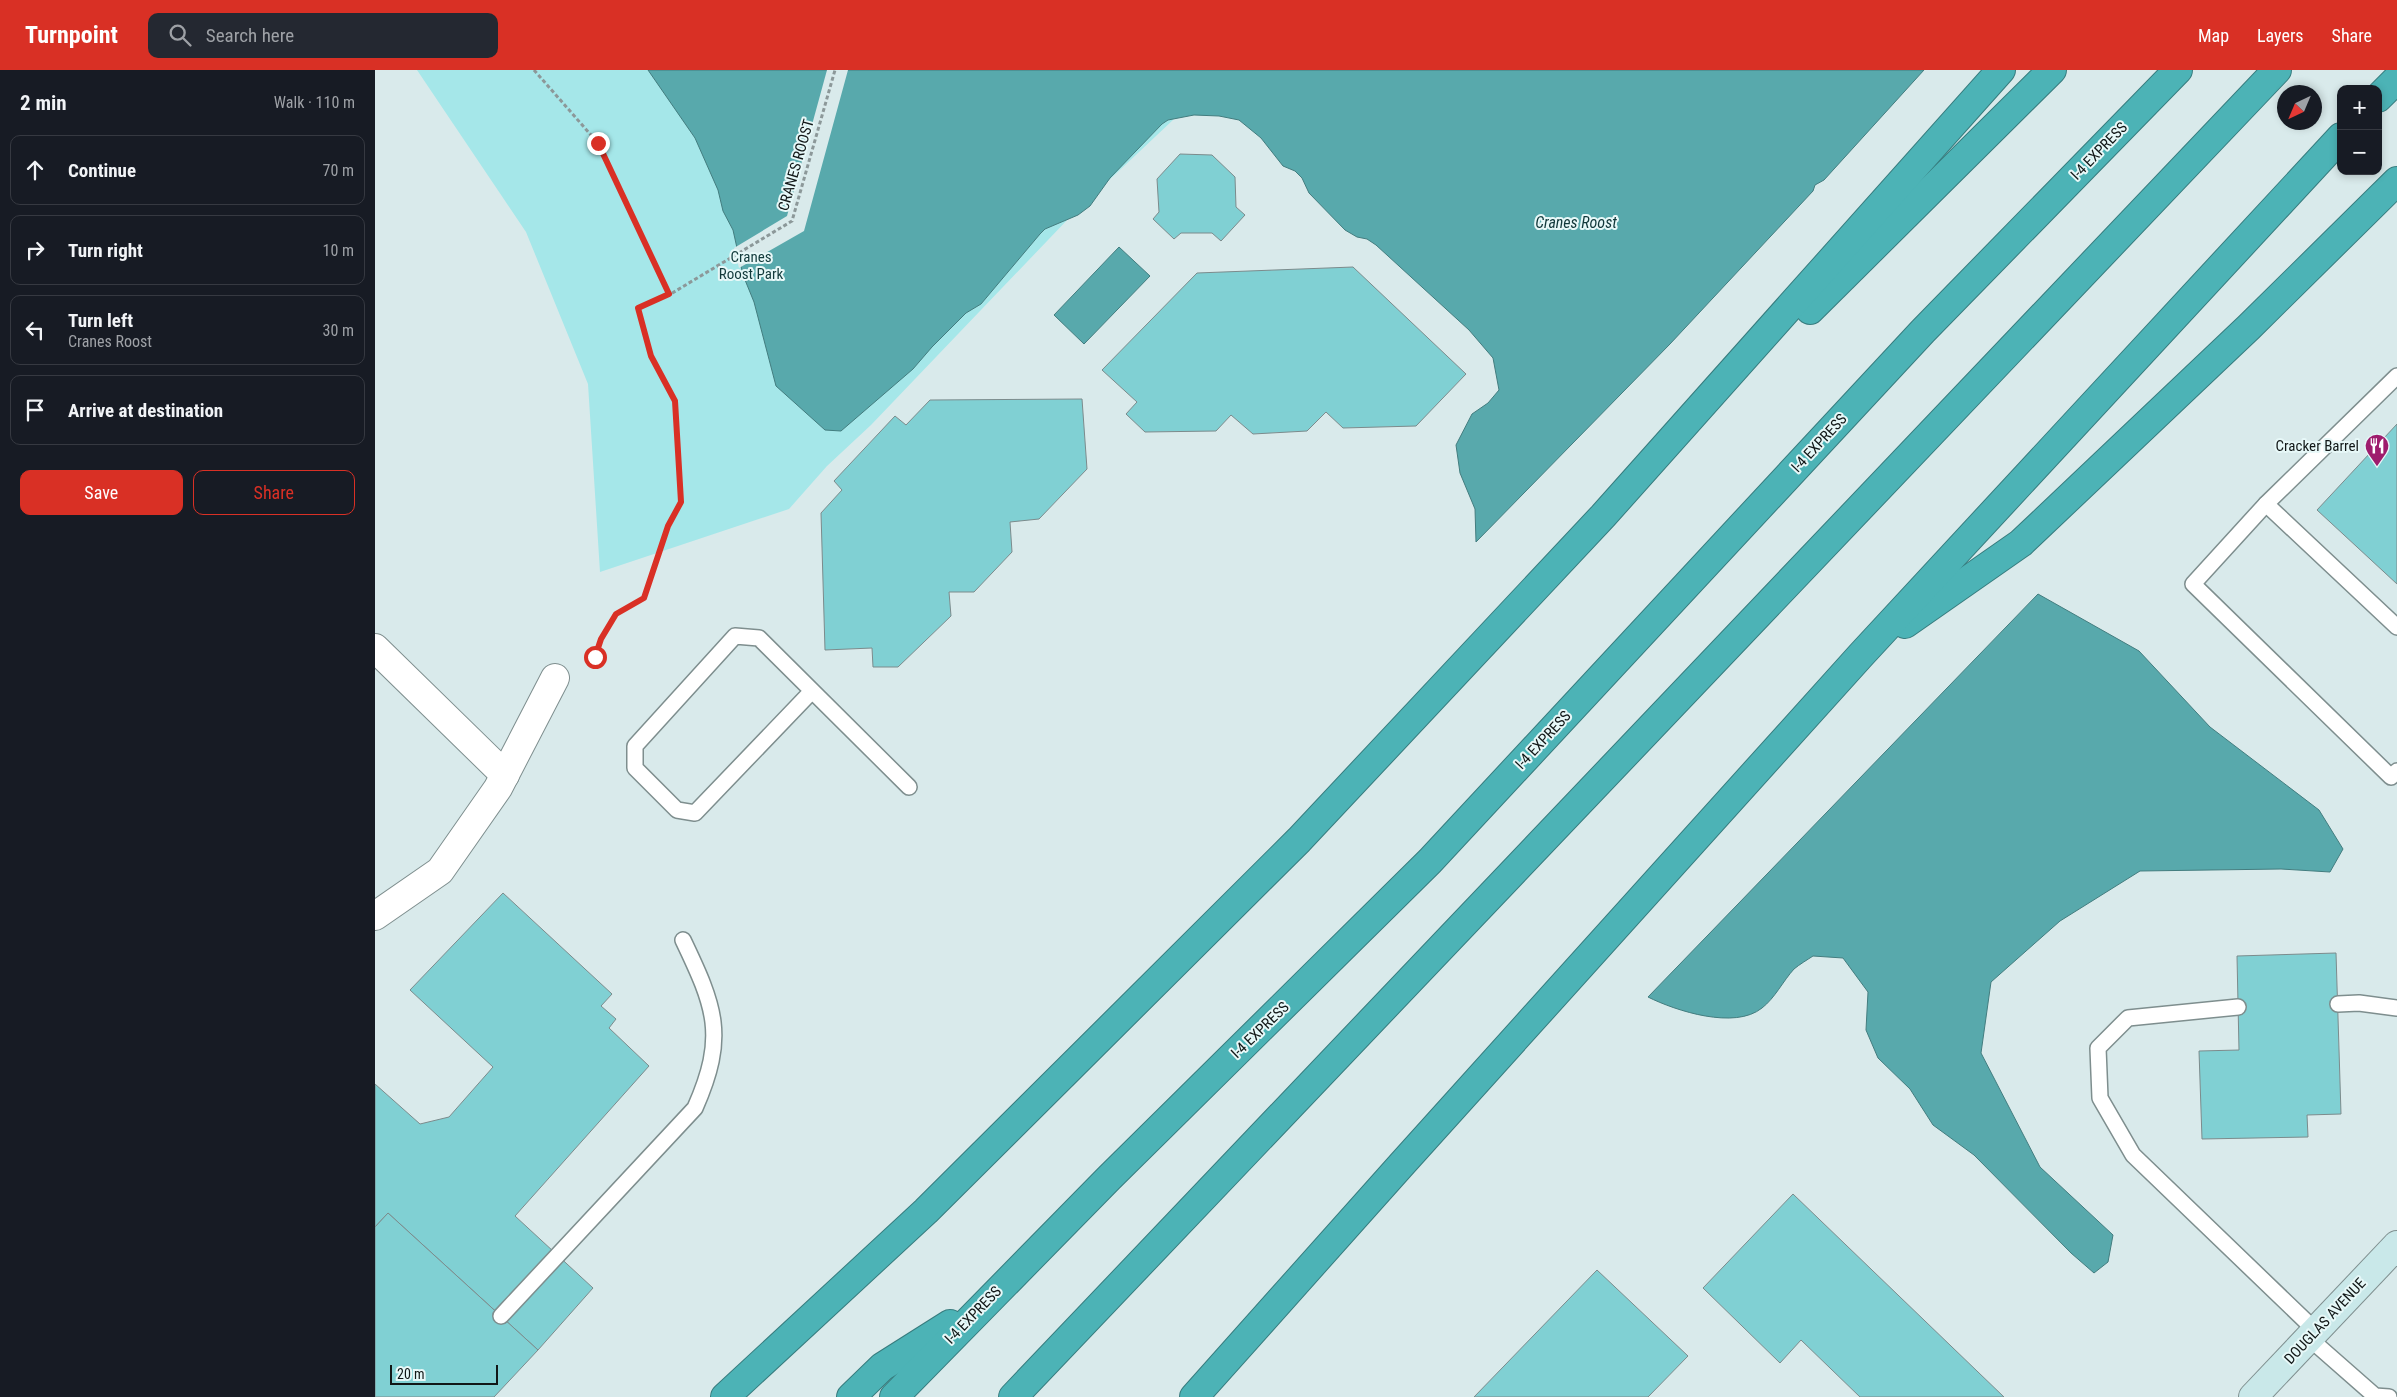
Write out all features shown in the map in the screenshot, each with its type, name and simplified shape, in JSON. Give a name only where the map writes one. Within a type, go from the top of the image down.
[{"type":"highway","points":[[725,1397],[926,1211],[1299,840],[1603,516],[2001,70]]},
{"type":"highway","points":[[1603,516],[2052,70]]},
{"type":"highway","name":"I-4 EXPRESS","points":[[894,1397],[987,1300],[1430,861],[1923,331],[2178,70]]},
{"type":"highway","points":[[1013,1397],[2277,70]]},
{"type":"highway","points":[[2382,94],[2397,79]]},
{"type":"highway","points":[[1194,1397],[1861,655],[2337,141]]},
{"type":"highway","points":[[1861,655],[2021,543],[2249,328],[2397,181]]},
{"type":"highway","points":[[851,1397],[882,1368],[987,1300]]},
{"type":"main road","name":"DOUGLAS AVENUE","points":[[2253,1397],[2397,1245]]},
{"type":"street","points":[[375,648],[505,775]]},
{"type":"street","points":[[375,916],[440,871],[505,775],[555,678]]},
{"type":"lane","points":[[2397,376],[2266,504],[2193,584],[2391,777],[2397,771]]},
{"type":"lane","points":[[2266,504],[2397,627]]},
{"type":"lane","points":[[812,691],[695,812],[677,810],[635,768],[635,746],[735,636],[759,638],[909,787]]},
{"type":"lane","points":[[501,1316],[695,1108],[710,1069],[714,1024],[707,990],[683,940]]},
{"type":"lane","points":[[2337,1004],[2359,1003],[2397,1008]]},
{"type":"lane","points":[[2238,1006],[2128,1018],[2098,1048],[2100,1098],[2133,1154],[2375,1396],[2389,1397],[2397,1391]]},
{"type":"path","points":[[534,70],[598,143],[669,294]]},
{"type":"path","name":"CRANES ROOST","points":[[595,657],[601,639],[616,614],[644,598],[668,526],[681,502],[675,401],[651,356],[638,308],[669,294],[792,221],[835,70]]},
{"type":"green space","name":"Cranes Roost Park","points":[[417,70],[1248,70],[1174,119],[1070,217],[871,425],[827,466],[789,509],[600,572],[588,384],[526,232]]},
{"type":"water","name":"Cranes Roost","points":[[648,70],[1924,70],[1824,180],[1815,185],[1813,191],[1670,344],[1476,542],[1475,509],[1460,473],[1456,445],[1472,414],[1488,403],[1499,390],[1493,358],[1469,330],[1376,245],[1345,230],[1309,193],[1302,178],[1295,171],[1283,166],[1261,138],[1239,120],[1219,116],[1194,115],[1168,120],[1162,124],[1110,178],[1090,206],[1078,215],[1045,229],[981,304],[966,313],[913,369],[841,431],[825,430],[776,386],[754,302],[743,275],[733,230],[723,211],[718,190],[695,138]]},
{"type":"water","points":[[1119,247],[1150,276],[1084,344],[1054,315]]},
{"type":"water","points":[[2038,594],[2139,651],[2210,727],[2319,810],[2343,849],[2330,872],[2281,869],[2140,871],[2060,921],[1991,982],[1981,1053],[2040,1167],[2113,1235],[2108,1262],[2094,1273],[2071,1253],[1974,1155],[1933,1125],[1910,1089],[1878,1058],[1866,1030],[1868,992],[1843,958],[1813,956],[1794,969],[1762,1008],[1737,1018],[1705,1016],[1674,1008],[1648,997]]},
{"type":"pier","points":[[827,70],[848,70],[804,231],[739,268],[734,248],[787,216]]},
{"type":"building","points":[[1180,154],[1212,155],[1235,177],[1236,207],[1245,215],[1221,241],[1212,233],[1181,233],[1174,239],[1153,219],[1159,212],[1157,179]]},
{"type":"building","points":[[1353,267],[1466,374],[1416,426],[1343,428],[1326,412],[1307,431],[1253,434],[1231,415],[1216,431],[1145,432],[1126,414],[1137,402],[1102,370],[1197,273]]},
{"type":"building","points":[[1082,399],[1087,469],[1039,519],[1010,522],[1012,552],[974,592],[949,592],[951,616],[898,667],[873,667],[872,648],[825,650],[821,513],[842,490],[834,481],[895,416],[906,425],[930,400]]},
{"type":"building","name":"Cracker Barrel","points":[[2397,424],[2397,584],[2317,510]]},
{"type":"building","points":[[503,893],[612,994],[601,1006],[616,1019],[609,1028],[649,1066],[515,1216],[593,1288],[538,1350],[388,1213],[375,1227],[375,1084],[420,1124],[449,1117],[493,1067],[410,990]]},
{"type":"building","points":[[2336,953],[2341,1114],[2307,1115],[2308,1137],[2202,1139],[2199,1051],[2239,1050],[2237,956]]},
{"type":"building","points":[[1793,1194],[2004,1397],[1860,1397],[1801,1340],[1780,1363],[1703,1288]]},
{"type":"building","points":[[388,1213],[538,1350],[494,1397],[375,1397],[375,1227]]},
{"type":"building","points":[[1597,1270],[1688,1356],[1648,1397],[1474,1397]]},
{"type":"place","name":"Cracker Barrel","points":[[2377,467]]},
{"type":"route","points":[[595,657],[601,639],[616,614],[644,598],[668,526],[681,502],[675,401],[651,356],[638,308],[669,294],[598,143]]}]
